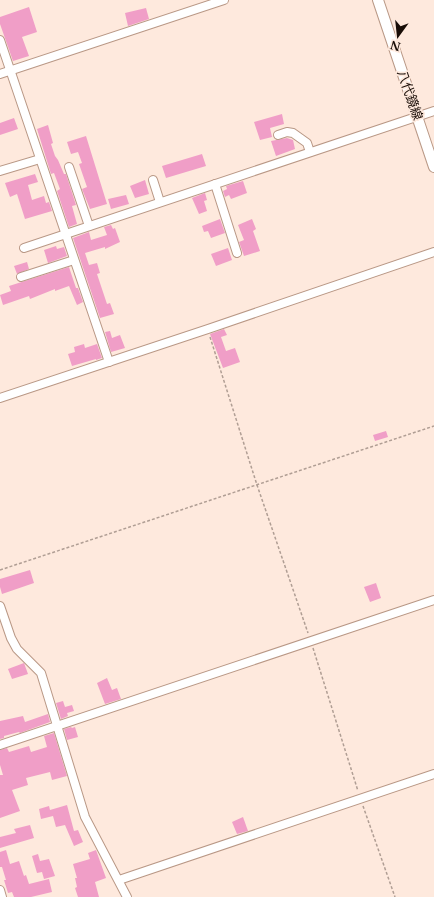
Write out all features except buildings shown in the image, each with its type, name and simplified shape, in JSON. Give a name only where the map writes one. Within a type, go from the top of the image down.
[{"type":"main road","name":"八代鏡線","points":[[378,0],[434,167]]},
{"type":"street","points":[[0,74],[224,0]]},
{"type":"street","points":[[0,40],[109,362]]},
{"type":"street","points":[[24,248],[434,111]]},
{"type":"street","points":[[278,135],[287,132],[293,133],[307,143],[310,152]]},
{"type":"street","points":[[0,171],[40,159]]},
{"type":"street","points":[[69,167],[89,226]]},
{"type":"street","points":[[153,180],[160,202]]},
{"type":"street","points":[[215,184],[237,253]]},
{"type":"street","points":[[0,398],[434,252]]},
{"type":"street","points":[[20,277],[74,260]]},
{"type":"street","points":[[0,745],[434,600]]},
{"type":"street","points":[[0,606],[11,638],[17,649],[41,673],[85,817],[127,897]]},
{"type":"street","points":[[119,880],[434,774]]},
{"type":"street","points":[[0,890],[2,897]]},
{"type":"path","points":[[208,329],[361,798],[395,897]]},
{"type":"path","points":[[0,570],[434,426]]}]
